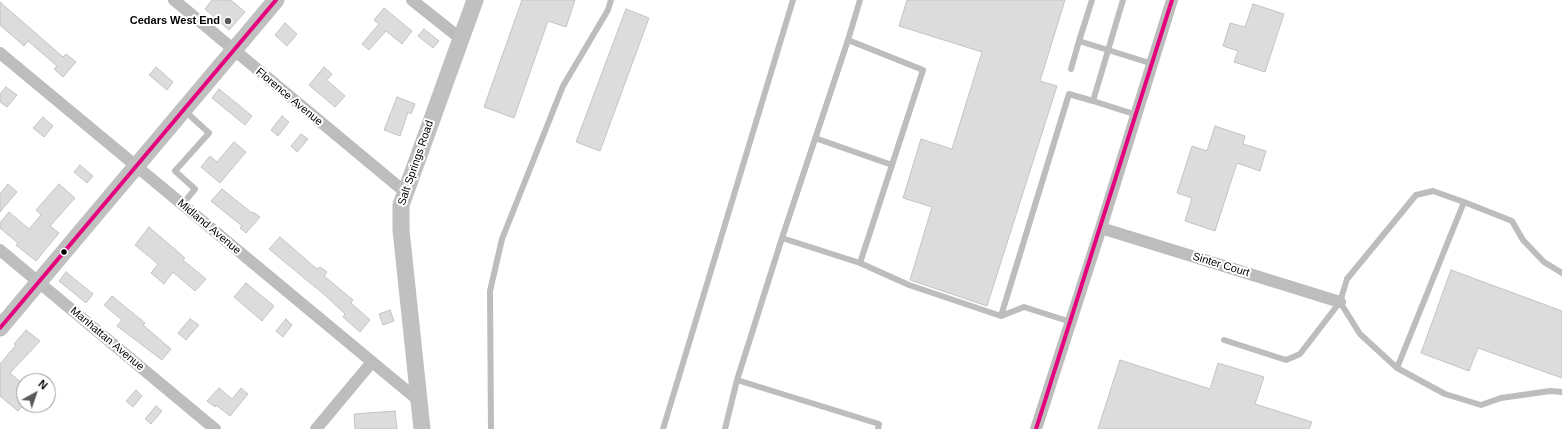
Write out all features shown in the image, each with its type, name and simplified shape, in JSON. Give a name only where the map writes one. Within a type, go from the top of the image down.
[{"type":"street","name":"Florence Avenue","points":[[174,0],[405,192]]},
{"type":"street","points":[[0,328],[276,0]]},
{"type":"street","points":[[412,0],[461,39]]},
{"type":"street","name":"Salt Springs Road","points":[[422,429],[401,219],[401,205],[475,0]]},
{"type":"street","points":[[1036,429],[1137,115],[1172,0]]},
{"type":"street","name":"Midland Avenue","points":[[0,53],[418,400]]},
{"type":"street","name":"Sinter Court","points":[[1101,228],[1340,302]]},
{"type":"street","name":"Manhattan Avenue","points":[[0,250],[215,429]]},
{"type":"street","points":[[316,429],[372,362]]},
{"type":"lane","points":[[491,429],[490,291],[502,239],[563,86],[608,10],[611,0]]},
{"type":"lane","points":[[663,429],[793,0]]},
{"type":"lane","points":[[725,429],[737,380],[860,0]]},
{"type":"lane","points":[[1072,69],[1092,0]]},
{"type":"lane","points":[[1093,101],[1123,0]]},
{"type":"lane","points":[[848,40],[923,70],[860,263]]},
{"type":"lane","points":[[1079,41],[1153,64]]},
{"type":"lane","points":[[1001,316],[1069,94],[1137,115]]},
{"type":"lane","points":[[182,205],[195,189],[175,171],[208,133],[184,110]]},
{"type":"lane","points":[[815,138],[892,165]]},
{"type":"lane","points":[[1224,340],[1286,360],[1300,354],[1340,302],[1347,279],[1416,195],[1433,191],[1512,221],[1523,240],[1544,262],[1562,273]]},
{"type":"lane","points":[[1397,368],[1464,202]]},
{"type":"lane","points":[[782,238],[860,263],[909,285],[1001,316],[1024,307],[1071,322]]},
{"type":"lane","points":[[1340,302],[1360,334],[1397,368],[1445,394],[1480,405],[1501,398],[1550,391],[1562,392]]},
{"type":"lane","points":[[737,380],[879,424],[878,429]]},
{"type":"building","name":"Cedars West End","points":[[212,0],[231,0],[245,12],[229,30],[205,9]]},
{"type":"building","points":[[522,0],[575,0],[566,27],[548,21],[514,118],[484,107]]},
{"type":"building","points":[[907,0],[1065,0],[1040,81],[1057,86],[987,306],[910,280],[932,207],[903,198],[921,139],[952,149],[982,52],[899,26]]},
{"type":"building","points":[[0,2],[63,57],[66,54],[76,62],[63,77],[54,69],[57,66],[28,41],[24,46],[0,25]]},
{"type":"building","points":[[1253,4],[1284,14],[1265,72],[1234,62],[1238,51],[1223,46],[1230,23],[1245,27]]},
{"type":"building","points":[[384,8],[412,31],[402,44],[386,31],[369,50],[362,44],[379,24],[374,20]]},
{"type":"building","points":[[626,9],[649,18],[600,151],[576,142]]},
{"type":"building","points":[[285,23],[297,34],[287,46],[275,35]]},
{"type":"building","points":[[424,29],[439,41],[433,48],[418,36]]},
{"type":"building","points":[[156,67],[173,82],[167,90],[149,75]]},
{"type":"building","points":[[324,67],[332,74],[327,80],[345,96],[335,107],[309,85]]},
{"type":"building","points":[[6,87],[17,95],[7,107],[0,102],[0,94]]},
{"type":"building","points":[[219,89],[252,116],[245,125],[212,98]]},
{"type":"building","points":[[397,97],[415,104],[411,114],[408,112],[400,136],[384,130]]},
{"type":"building","points":[[282,116],[289,122],[278,136],[271,130]]},
{"type":"building","points":[[43,117],[53,126],[44,137],[33,128]]},
{"type":"building","points":[[1215,126],[1245,136],[1243,144],[1266,151],[1260,171],[1237,163],[1215,231],[1185,221],[1192,198],[1177,193],[1192,146],[1207,151]]},
{"type":"building","points":[[301,134],[308,139],[297,152],[291,146]]},
{"type":"building","points":[[234,142],[246,152],[220,183],[201,167],[210,156],[217,162]]},
{"type":"building","points":[[80,165],[93,176],[87,183],[74,172]]},
{"type":"building","points":[[8,184],[17,192],[0,212],[0,194]]},
{"type":"building","points":[[59,184],[75,198],[50,226],[59,233],[36,261],[16,245],[18,243],[0,228],[0,223],[9,212],[29,229],[41,215],[36,210]]},
{"type":"building","points":[[222,189],[252,213],[253,212],[260,217],[246,233],[240,228],[242,226],[211,201]]},
{"type":"building","points":[[149,227],[185,258],[183,260],[206,279],[195,291],[173,272],[164,284],[151,273],[158,264],[135,245]]},
{"type":"building","points":[[280,237],[317,269],[320,267],[327,272],[324,276],[353,300],[351,303],[370,320],[360,332],[343,317],[345,314],[326,296],[269,249]]},
{"type":"building","points":[[1451,270],[1562,311],[1562,378],[1478,348],[1469,371],[1421,353]]},
{"type":"building","points":[[66,272],[93,294],[86,303],[59,281]]},
{"type":"building","points":[[246,283],[274,306],[262,321],[234,297]]},
{"type":"building","points":[[112,296],[145,323],[143,325],[171,349],[162,360],[117,326],[122,320],[104,305]]},
{"type":"building","points":[[390,310],[394,321],[383,325],[379,314]]},
{"type":"building","points":[[190,319],[199,325],[186,340],[178,333]]},
{"type":"building","points":[[286,319],[292,325],[283,337],[276,331]]},
{"type":"building","points":[[26,330],[40,341],[10,373],[16,378],[16,409],[0,396],[0,364],[16,345],[14,344]]},
{"type":"building","points":[[1120,360],[1210,389],[1218,363],[1264,377],[1255,404],[1312,422],[1309,429],[1098,429]]},
{"type":"building","points":[[219,388],[232,399],[241,388],[248,394],[230,416],[216,405],[215,407],[207,401]]},
{"type":"building","points":[[136,390],[142,396],[133,407],[126,401]]},
{"type":"building","points":[[156,406],[162,411],[151,424],[145,419]]},
{"type":"building","points":[[395,411],[397,429],[355,429],[354,414]]},
{"type":"transit line","points":[[0,328],[276,0]]},
{"type":"transit line","points":[[1036,429],[1172,0]]},
{"type":"place","name":"Cedars West End","points":[[228,21]]}]
